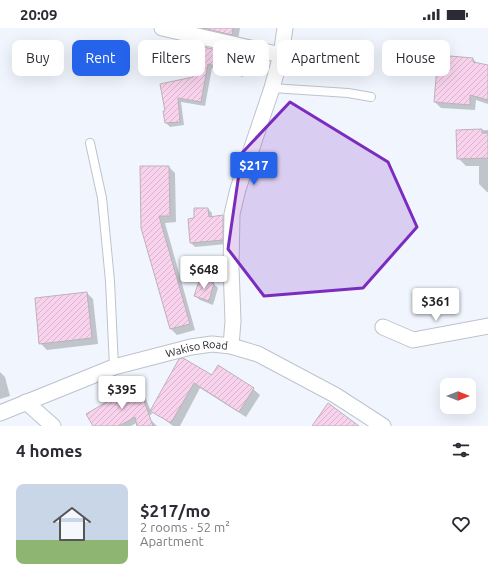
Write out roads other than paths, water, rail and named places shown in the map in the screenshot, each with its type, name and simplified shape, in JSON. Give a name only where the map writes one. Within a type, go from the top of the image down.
[{"type":"street","points":[[162,28],[277,55]]},
{"type":"street","points":[[283,40],[285,28]]},
{"type":"street","points":[[231,346],[233,321],[231,267],[232,214],[238,189],[277,70]]},
{"type":"street","points":[[383,327],[413,340],[488,326]]},
{"type":"street","name":"Wakiso Road","points":[[0,413],[114,367],[191,347],[212,344],[231,346],[258,354],[335,395],[383,426]]},
{"type":"street","points":[[26,402],[53,426]]},
{"type":"lane","points":[[272,88],[348,93],[370,97]]},
{"type":"lane","points":[[90,143],[102,198],[110,281],[114,367]]}]
